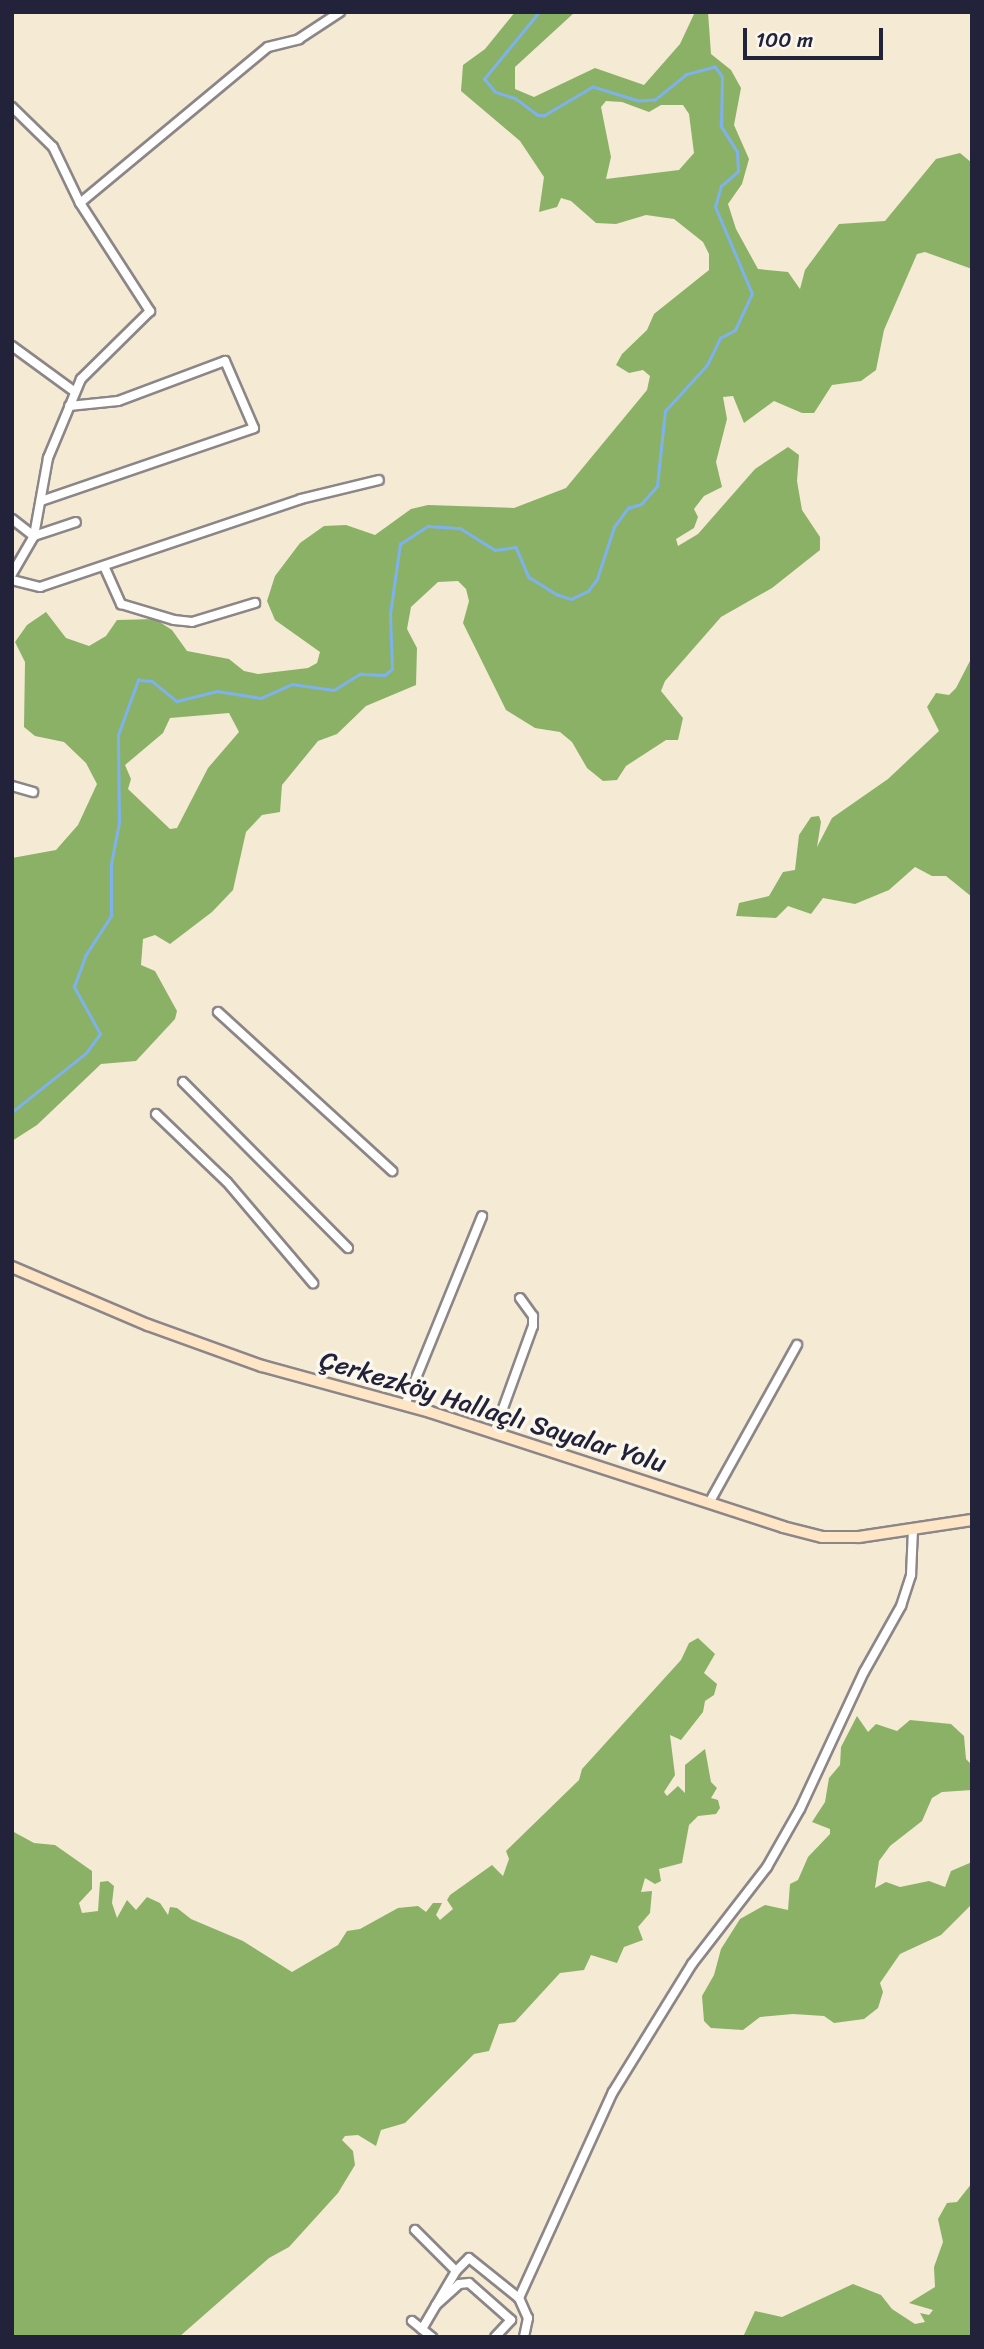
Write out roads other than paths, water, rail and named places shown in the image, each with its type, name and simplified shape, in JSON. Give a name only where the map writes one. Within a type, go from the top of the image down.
[{"type":"main road","name":"Çerkezköy Hallaçlı Sayalar Yolu","points":[[12,1267],[148,1325],[262,1366],[405,1405],[822,1537],[913,1530],[972,1520]]},
{"type":"street","points":[[80,203],[268,47],[299,39],[340,12]]},
{"type":"street","points":[[12,574],[34,536],[48,458],[75,392],[93,363],[144,321],[150,311],[80,203],[53,147],[14,112]]},
{"type":"street","points":[[12,346],[75,392]]},
{"type":"street","points":[[41,501],[254,428],[225,361],[118,401],[69,406]]},
{"type":"street","points":[[12,580],[40,587],[301,499],[379,480]]},
{"type":"street","points":[[12,519],[34,536]]},
{"type":"street","points":[[34,536],[76,522]]},
{"type":"street","points":[[104,566],[121,604],[174,620],[192,622],[255,603]]},
{"type":"street","points":[[12,786],[33,792]]},
{"type":"street","points":[[218,1012],[392,1171]]},
{"type":"street","points":[[183,1082],[348,1248]]},
{"type":"street","points":[[156,1114],[227,1182],[313,1283]]},
{"type":"street","points":[[405,1405],[482,1216]]},
{"type":"street","points":[[494,1433],[533,1326],[533,1316],[520,1298]]},
{"type":"street","points":[[709,1503],[797,1345]]},
{"type":"street","points":[[519,2298],[612,2092],[692,1964],[767,1867],[800,1809],[864,1672],[901,1606],[911,1575],[913,1530]]},
{"type":"street","points":[[415,2230],[456,2271]]},
{"type":"street","points":[[422,2329],[456,2271],[469,2258],[519,2298],[528,2318],[524,2337]]},
{"type":"street","points":[[436,2305],[459,2284],[468,2283],[511,2320],[495,2337]]},
{"type":"street","points":[[412,2321],[432,2337]]},
{"type":"waterway","points":[[12,1112],[86,1053],[100,1034],[74,987],[85,956],[111,916],[111,864],[119,823],[118,735],[138,680],[152,681],[177,701],[217,691],[261,698],[292,684],[334,690],[360,674],[385,675],[392,669],[390,614],[400,544],[428,526],[460,528],[495,550],[516,547],[529,577],[556,594],[571,599],[588,591],[597,579],[614,527],[628,508],[641,504],[657,486],[665,411],[707,365],[720,338],[735,330],[752,294],[715,207],[721,186],[738,171],[737,152],[721,126],[722,77],[715,67],[686,75],[655,100],[638,101],[593,87],[544,116],[537,115],[516,99],[495,92],[484,79],[539,12]]}]
